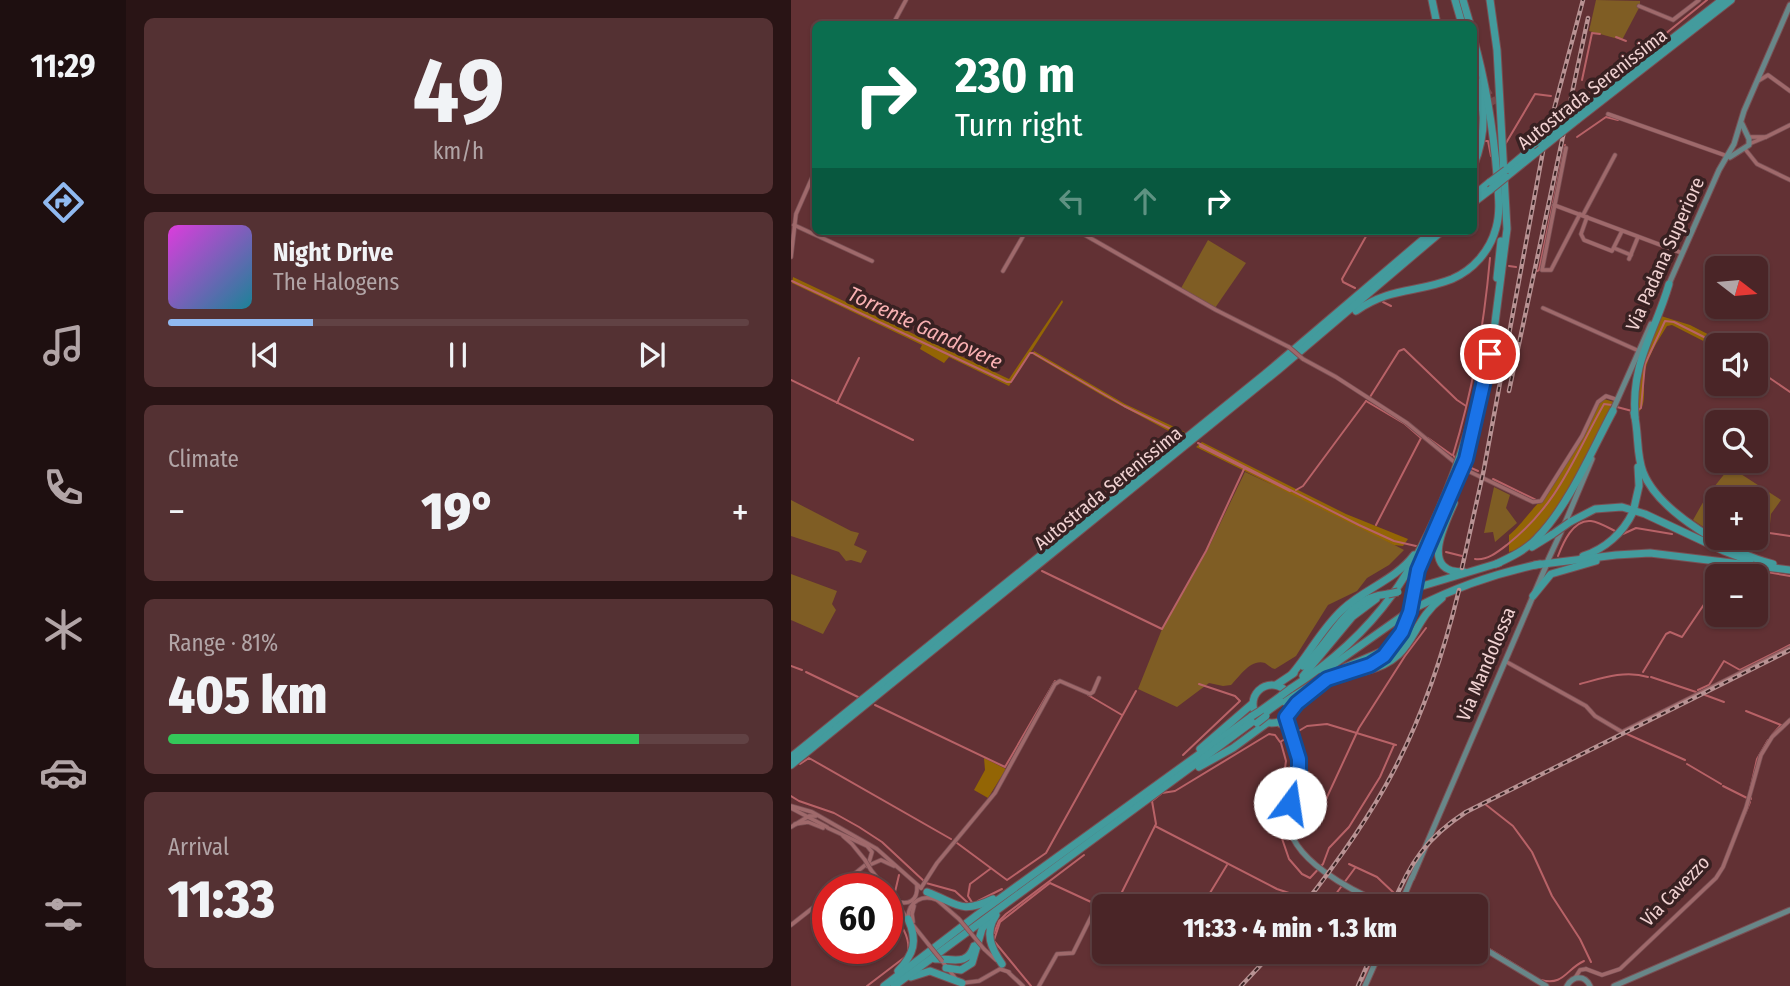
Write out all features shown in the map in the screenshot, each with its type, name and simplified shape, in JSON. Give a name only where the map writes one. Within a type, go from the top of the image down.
[{"type":"highway","points":[[1455,0],[1461,21]]},
{"type":"highway","points":[[1464,0],[1469,21]]},
{"type":"highway","points":[[1252,704],[1255,715],[1277,723],[1331,677],[1370,665],[1384,656],[1399,638],[1408,615],[1418,570],[1459,470],[1490,354],[1507,229],[1497,50],[1490,0]]},
{"type":"highway","name":"Autostrada Serenissima","points":[[1477,194],[1537,152],[1576,117],[1722,0]]},
{"type":"highway","name":"Autostrada Serenissima","points":[[1506,174],[1539,142],[1731,0]]},
{"type":"highway","points":[[1433,2],[1436,21]]},
{"type":"highway","points":[[1277,371],[1301,356],[1363,306],[1387,295],[1451,279],[1470,268],[1486,250],[1497,227],[1499,200],[1488,96],[1477,53]]},
{"type":"highway","points":[[1477,83],[1484,108],[1482,138],[1477,154]]},
{"type":"highway","points":[[1463,458],[1486,358],[1503,232],[1499,122],[1495,104]]},
{"type":"highway","name":"Autostrada Serenissima","points":[[1477,199],[1490,186]]},
{"type":"highway","points":[[1365,291],[1422,235]]},
{"type":"highway","name":"Autostrada Serenissima","points":[[791,757],[1365,291],[1428,235]]},
{"type":"highway","name":"Autostrada Serenissima","points":[[791,765],[1277,371],[1436,235]]},
{"type":"highway","points":[[1288,696],[1417,607],[1455,588],[1502,573],[1583,556],[1603,547],[1619,534],[1633,510],[1639,486],[1634,413],[1638,364],[1669,284]]},
{"type":"highway","points":[[1496,564],[1530,544],[1549,524],[1612,411]]},
{"type":"highway","points":[[1634,413],[1643,471],[1663,503],[1739,553],[1788,568]]},
{"type":"highway","points":[[883,986],[982,925],[1010,895],[1260,718],[1371,623],[1398,589],[1459,470]]},
{"type":"highway","points":[[1459,470],[1457,495],[1440,538],[1438,551],[1443,565],[1450,570],[1459,573],[1475,571]]},
{"type":"highway","points":[[1152,792],[1252,704],[1262,687],[1276,685],[1316,654],[1342,618],[1355,607],[1375,596],[1475,571],[1521,554],[1557,533],[1567,523],[1595,509],[1622,507],[1645,514],[1733,555],[1788,568]]},
{"type":"highway","points":[[1292,674],[1330,621],[1346,606],[1385,582],[1403,567],[1433,524]]},
{"type":"highway","points":[[1535,565],[1645,553],[1788,568]]},
{"type":"highway","points":[[1533,596],[1547,577],[1558,570],[1645,553]]},
{"type":"highway","points":[[1309,693],[1338,679],[1392,661],[1407,646],[1435,603],[1455,588]]},
{"type":"highway","points":[[1288,696],[1352,617],[1388,594]]},
{"type":"highway","points":[[1288,696],[1326,674],[1363,662],[1385,649],[1397,637],[1408,615]]},
{"type":"highway","points":[[1276,685],[1285,689],[1290,697],[1288,714]]},
{"type":"highway","points":[[1183,767],[1260,718]]},
{"type":"highway","points":[[1152,792],[1219,757],[1260,718]]},
{"type":"highway","points":[[923,888],[970,908],[1010,895]]},
{"type":"highway","points":[[895,986],[994,917],[1010,895]]},
{"type":"highway","points":[[883,986],[912,952],[915,939],[908,919]]},
{"type":"highway","points":[[982,925],[1002,964]]},
{"type":"highway","points":[[944,965],[961,970],[972,963],[978,950],[982,925]]},
{"type":"highway","points":[[919,967],[938,959],[964,960],[972,953],[975,940]]},
{"type":"highway","points":[[895,986],[916,974],[930,971],[962,983]]},
{"type":"main road","name":"Via Padana Superiore","points":[[1743,143],[1742,120],[1790,7]]},
{"type":"main road","name":"Via Padana Superiore","points":[[1719,170],[1743,143],[1744,111],[1790,7]]},
{"type":"main road","name":"Via Padana Superiore","points":[[1567,523],[1612,411],[1719,170],[1727,156],[1743,143]]},
{"type":"main road","name":"Via Mandolossa","points":[[1405,894],[1547,563],[1557,533]]},
{"type":"main road","points":[[1288,714],[1289,729],[1299,759],[1299,772],[1288,816],[1289,828],[1296,845],[1308,859],[1363,894]]},
{"type":"main road","points":[[1277,723],[1289,729]]},
{"type":"main road","points":[[1614,986],[1790,910]]},
{"type":"main road","points":[[1488,951],[1543,984],[1555,986]]},
{"type":"main road","points":[[1365,986],[1375,964]]},
{"type":"main road","points":[[1562,986],[1575,978],[1584,979],[1590,986]]},
{"type":"street","points":[[895,21],[906,0]]},
{"type":"street","points":[[1639,6],[1673,20],[1699,0]]},
{"type":"street","points":[[1758,81],[1768,75],[1790,91]]},
{"type":"street","points":[[1608,114],[1727,156]]},
{"type":"street","points":[[1790,124],[1766,137],[1743,143],[1755,162],[1790,180]]},
{"type":"street","points":[[1566,148],[1541,268],[1548,271],[1555,264],[1584,215],[1615,155]]},
{"type":"street","points":[[791,257],[799,204],[812,177]]},
{"type":"street","points":[[1554,205],[1682,253]]},
{"type":"street","points":[[1584,215],[1582,239],[1610,251],[1622,231]]},
{"type":"street","points":[[794,225],[812,233]]},
{"type":"street","points":[[816,235],[873,261]]},
{"type":"street","points":[[1003,271],[1023,235]]},
{"type":"street","points":[[1085,235],[1216,310],[1289,347],[1303,359],[1407,423],[1451,461],[1494,485],[1533,502],[1538,503],[1543,498],[1582,436],[1602,396],[1618,400]]},
{"type":"street","points":[[1614,248],[1630,257],[1638,237]]},
{"type":"street","points":[[1543,260],[1555,264]]},
{"type":"street","name":"Via Padana Superiore","points":[[1543,308],[1639,351]]},
{"type":"street","points":[[1505,661],[1586,706],[1595,716],[1622,732],[1790,648]]},
{"type":"street","points":[[908,919],[910,907],[923,888],[995,793],[1055,684],[1060,681],[1090,694],[1099,678]]},
{"type":"street","name":"Via Cavezzo","points":[[1586,969],[1602,975],[1620,969],[1716,878],[1747,808],[1758,760],[1772,737],[1790,720]]},
{"type":"street","points":[[791,807],[852,844],[873,873]]},
{"type":"street","points":[[791,807],[812,812],[877,849],[960,919],[975,940],[1023,986]]},
{"type":"street","points":[[793,825],[801,817],[799,812]]},
{"type":"street","points":[[793,825],[811,817],[821,818]]},
{"type":"street","points":[[793,825],[811,823],[841,836]]},
{"type":"street","points":[[828,828],[871,849],[870,860],[856,873]]},
{"type":"street","points":[[856,873],[883,860],[908,876]]},
{"type":"street","points":[[903,903],[912,901],[923,888]]},
{"type":"street","points":[[918,930],[912,914],[923,888]]},
{"type":"street","points":[[791,926],[812,910]]},
{"type":"street","points":[[903,912],[944,965],[962,983],[975,983],[1000,969],[1009,972]]},
{"type":"street","points":[[1039,986],[1057,954],[1073,953],[1092,915]]},
{"type":"street","points":[[989,953],[996,962],[995,971]]},
{"type":"street","points":[[1575,978],[1580,970],[1586,969]]},
{"type":"street","points":[[1584,979],[1583,973],[1586,969]]},
{"type":"shaded area","points":[[1596,0],[1640,1],[1622,40],[1589,31]]},
{"type":"shaded area","points":[[1208,240],[1246,263],[1215,308],[1180,290]]},
{"type":"shaded area","points":[[793,277],[1009,379],[1062,300],[1063,302],[1009,386],[949,357],[944,363],[920,349],[922,345],[792,283]]},
{"type":"shaded area","points":[[1661,316],[1706,333],[1705,342],[1672,325],[1667,326],[1647,362],[1644,401],[1638,413],[1639,371]]},
{"type":"shaded area","points":[[1034,351],[1125,404],[1185,432],[1180,437],[1105,397],[1034,355]]},
{"type":"shaded area","points":[[1604,399],[1614,402],[1561,503],[1536,537],[1524,547],[1509,552],[1509,535],[1546,497],[1598,404]]},
{"type":"shaded area","points":[[1202,442],[1346,514],[1408,539],[1403,546],[1394,545],[1196,447]]},
{"type":"shaded area","points":[[1245,472],[1338,515],[1404,550],[1389,565],[1367,578],[1357,591],[1328,605],[1296,656],[1275,669],[1265,663],[1255,663],[1231,685],[1209,683],[1177,707],[1138,689],[1162,629],[1207,551]]},
{"type":"shaded area","points":[[1725,473],[1739,473],[1761,487],[1714,487]]},
{"type":"shaded area","points":[[1494,487],[1510,495],[1506,508],[1517,523],[1495,542],[1493,532],[1484,533]]},
{"type":"shaded area","points":[[1768,492],[1781,500],[1771,514],[1769,534]]},
{"type":"shaded area","points":[[1705,499],[1705,528],[1693,520]]},
{"type":"shaded area","points":[[791,500],[859,533],[854,545],[867,551],[861,563],[846,561],[839,552],[791,536]]},
{"type":"shaded area","points":[[791,574],[837,591],[832,604],[836,610],[823,634],[791,620]]},
{"type":"shaded area","points":[[984,758],[1006,769],[988,798],[974,790],[985,770]]},
{"type":"waterway","points":[[1636,44],[1648,48],[1707,0]]},
{"type":"waterway","points":[[1582,80],[1592,33],[1600,34]]},
{"type":"waterway","points":[[1616,37],[1626,41]]},
{"type":"waterway","points":[[1506,143],[1535,94],[1551,96]]},
{"type":"waterway","points":[[1577,137],[1606,117],[1618,120]]},
{"type":"waterway","points":[[1485,141],[1488,141],[1491,156]]},
{"type":"waterway","points":[[1537,271],[1565,145]]},
{"type":"waterway","points":[[1355,288],[1342,279],[1367,235]]},
{"type":"waterway","points":[[1455,458],[1453,455],[1477,358],[1490,258]]},
{"type":"waterway","points":[[1509,266],[1516,267]]},
{"type":"waterway","name":"Torrente Gandovere","points":[[792,281],[1007,382],[1011,382],[1030,353],[1033,353],[1124,406],[1183,435]]},
{"type":"waterway","points":[[1383,302],[1391,306]]},
{"type":"waterway","name":"Torrente Gandovere","points":[[1638,410],[1641,408],[1645,364],[1665,321],[1674,322],[1705,338]]},
{"type":"waterway","points":[[1370,397],[1399,351],[1404,349],[1466,406]]},
{"type":"waterway","points":[[837,403],[859,358]]},
{"type":"waterway","name":"Torrente Gandovere","points":[[1768,377],[1790,392]]},
{"type":"waterway","points":[[791,380],[913,440]]},
{"type":"waterway","points":[[1366,401],[1405,424],[1421,438],[1376,525]]},
{"type":"waterway","points":[[1296,490],[1303,486],[1366,401]]},
{"type":"waterway","name":"Torrente Gandovere","points":[[1475,559],[1488,557],[1501,550],[1540,513],[1563,479],[1604,404],[1612,405]]},
{"type":"waterway","name":"Torrente Gandovere","points":[[1617,407],[1632,411]]},
{"type":"waterway","points":[[1428,438],[1452,455]]},
{"type":"waterway","name":"Torrente Gandovere","points":[[1198,443],[1359,525],[1394,541],[1416,546]]},
{"type":"waterway","name":"Torrente Gandovere","points":[[1200,446],[1290,491]]},
{"type":"waterway","points":[[1469,467],[1478,471]]},
{"type":"waterway","points":[[1042,571],[1162,629],[1206,551],[1244,469]]},
{"type":"waterway","points":[[1493,479],[1536,500]]},
{"type":"waterway","points":[[1558,556],[1570,533],[1585,521],[1617,532]]},
{"type":"waterway","points":[[1623,534],[1636,528],[1672,534]]},
{"type":"waterway","points":[[1768,533],[1790,536]]},
{"type":"waterway","name":"Torrente Gandovere","points":[[1446,552],[1462,556]]},
{"type":"waterway","points":[[1768,572],[1790,576]]},
{"type":"waterway","points":[[1643,672],[1666,634],[1670,632],[1682,637],[1705,603]]},
{"type":"waterway","points":[[1315,823],[1359,728],[1426,628]]},
{"type":"waterway","points":[[1698,690],[1709,685],[1724,661],[1740,670],[1790,645]]},
{"type":"waterway","points":[[791,666],[802,670]]},
{"type":"waterway","points":[[806,672],[858,697]]},
{"type":"waterway","points":[[1580,684],[1622,675],[1648,677]]},
{"type":"waterway","points":[[1651,677],[1696,692]]},
{"type":"waterway","points":[[875,705],[1005,767],[1055,681]]},
{"type":"waterway","points":[[1183,755],[1240,701],[1235,696],[1199,684]]},
{"type":"waterway","points":[[957,843],[1007,880],[1046,853],[1136,691]]},
{"type":"waterway","points":[[1088,695],[1122,715]]},
{"type":"waterway","points":[[1705,695],[1724,702]]},
{"type":"waterway","points":[[1746,711],[1781,725],[1772,735]]},
{"type":"waterway","points":[[1121,894],[1156,824],[1152,801],[1162,793],[1175,791],[1269,734],[1275,735],[1280,742],[1307,726],[1327,724],[1396,745]]},
{"type":"waterway","points":[[1627,734],[1685,760]]},
{"type":"waterway","points":[[1750,790],[1757,759],[1768,740]]},
{"type":"waterway","points":[[1281,743],[1286,761],[1277,824],[1289,859],[1302,874],[1310,878],[1323,864],[1329,848],[1349,827],[1380,777],[1394,745]]},
{"type":"waterway","points":[[800,764],[809,758],[951,839]]},
{"type":"waterway","points":[[1687,764],[1721,784]]},
{"type":"waterway","points":[[1723,786],[1747,798]]},
{"type":"waterway","points":[[791,796],[834,813],[859,827],[882,842],[926,883],[955,891],[967,902]]},
{"type":"waterway","points":[[1745,814],[1750,802]]},
{"type":"waterway","points":[[1485,804],[1513,826],[1532,852],[1552,896],[1580,939],[1591,962]]},
{"type":"waterway","points":[[1155,826],[1277,889],[1292,894]]},
{"type":"waterway","points":[[994,933],[999,921],[1006,914],[1084,855]]},
{"type":"waterway","points":[[1349,864],[1377,877],[1395,894]]},
{"type":"waterway","points":[[1209,894],[1227,865]]},
{"type":"waterway","points":[[1336,894],[1355,868]]},
{"type":"waterway","points":[[973,904],[968,896],[970,884],[990,869]]},
{"type":"waterway","points":[[994,940],[1000,922],[1050,883],[1092,902]]},
{"type":"waterway","points":[[978,901],[1002,889]]},
{"type":"waterway","points":[[903,928],[908,952]]},
{"type":"waterway","points":[[994,941],[1031,986]]},
{"type":"waterway","points":[[1488,948],[1524,970]]},
{"type":"waterway","points":[[867,986],[905,957]]},
{"type":"waterway","points":[[1541,980],[1560,979],[1584,961]]},
{"type":"waterway","points":[[1363,981],[1371,964]]},
{"type":"tunnel","points":[[1486,89],[1495,104]]},
{"type":"railway","points":[[1462,568],[1484,469],[1543,151],[1583,0]]},
{"type":"railway","points":[[1509,391],[1588,18]]},
{"type":"railway","points":[[1312,894],[1362,824],[1404,750],[1432,683],[1459,590]]},
{"type":"railway","points":[[1398,894],[1413,864],[1430,842],[1466,812],[1790,650]]},
{"type":"railway","points":[[1241,986],[1262,964]]},
{"type":"railway","points":[[1358,986],[1368,964]]},
{"type":"route","points":[[1290,803],[1299,772],[1299,759],[1286,717],[1297,703],[1327,679],[1370,665],[1384,656],[1402,632],[1410,612],[1418,570],[1466,459],[1490,354]]}]
